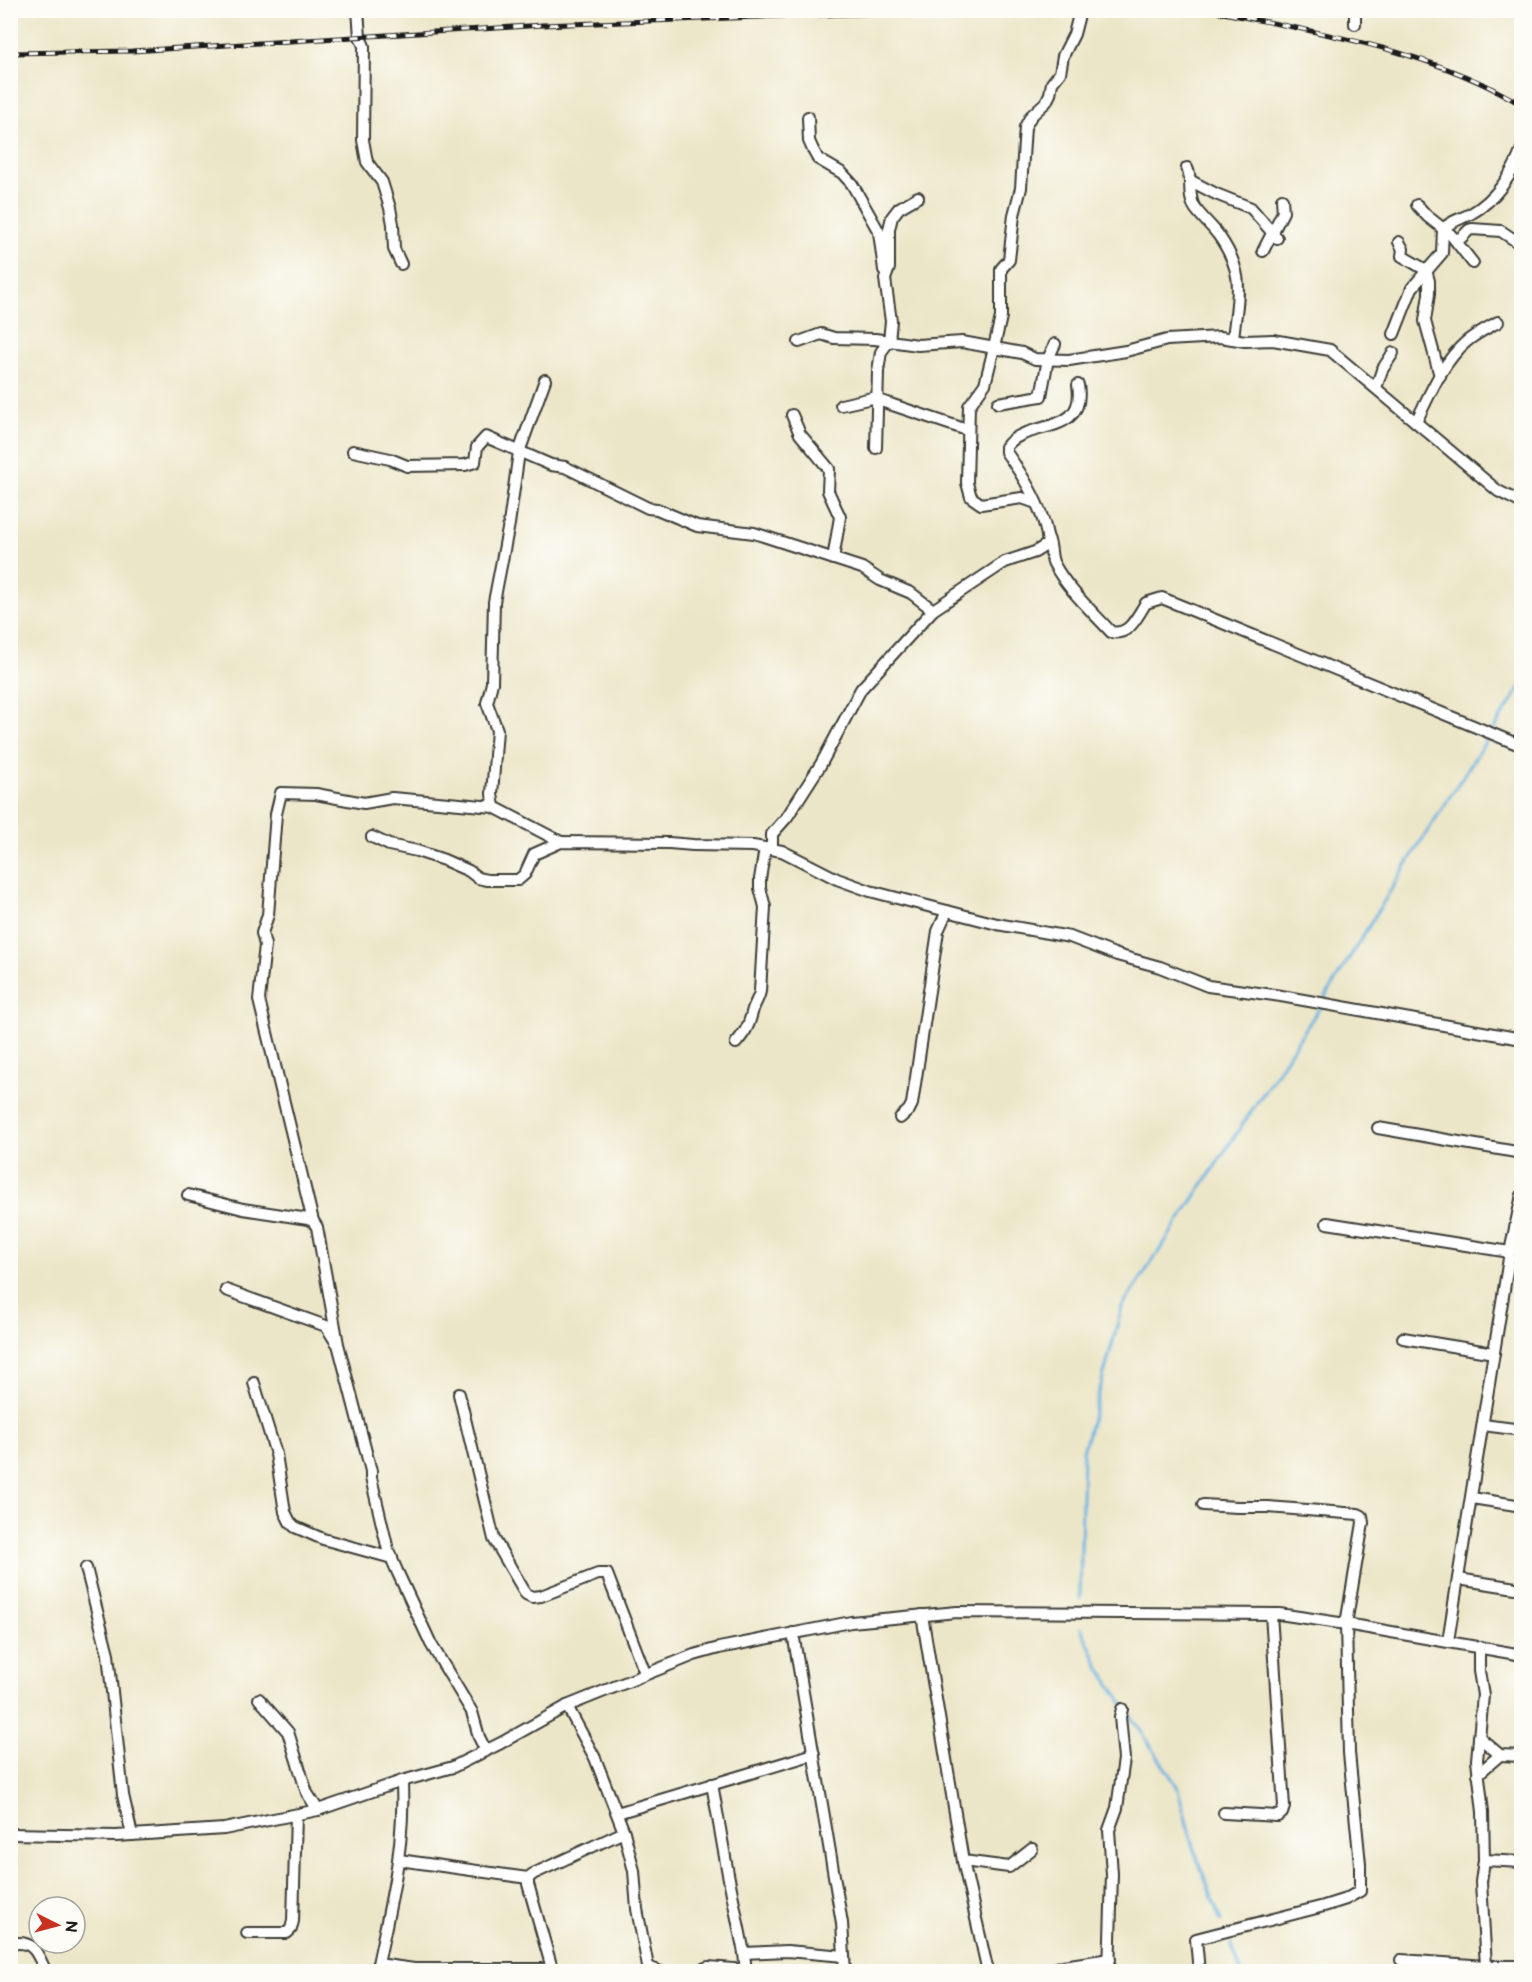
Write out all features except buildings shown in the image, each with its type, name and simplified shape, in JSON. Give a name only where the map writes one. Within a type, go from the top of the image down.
[{"type":"street","points":[[358,10],[360,37],[364,46],[363,140],[368,162],[382,182],[390,208],[393,224],[393,249],[401,264]]},
{"type":"street","points":[[1355,24],[1356,10]]},
{"type":"street","points":[[1036,503],[1022,498],[981,504],[971,497],[967,483],[969,406],[985,384],[994,348],[1002,306],[1001,269],[1009,260],[1014,215],[1021,188],[1024,127],[1046,102],[1050,94],[1052,83],[1060,73],[1063,56],[1074,34],[1080,11]]},
{"type":"street","points":[[808,117],[809,141],[818,159],[842,173],[852,184],[879,232],[891,321],[889,340],[881,352],[878,371],[876,448]]},
{"type":"street","points":[[1394,334],[1412,288],[1442,253],[1443,229],[1450,223],[1471,214],[1498,190],[1511,171],[1521,149]]},
{"type":"street","points":[[1187,168],[1194,207],[1226,248],[1239,282],[1233,339]]},
{"type":"street","points":[[1191,181],[1251,208],[1274,234]]},
{"type":"street","points":[[885,279],[889,268],[888,229],[892,217],[899,208],[918,197]]},
{"type":"street","points":[[1263,251],[1274,234],[1283,212],[1282,199]]},
{"type":"street","points":[[1417,205],[1426,216],[1455,239],[1473,264]]},
{"type":"street","points":[[1455,239],[1461,238],[1472,229],[1501,231],[1519,243],[1521,242]]},
{"type":"street","points":[[1399,242],[1403,249],[1402,256],[1426,270],[1429,294],[1425,321],[1440,376]]},
{"type":"street","points":[[1416,422],[1455,353],[1468,340],[1498,322]]},
{"type":"street","points":[[799,342],[821,334],[834,338],[889,340],[918,345],[962,342],[1022,353],[1035,359],[1069,360],[1111,354],[1167,340],[1220,337],[1245,341],[1273,340],[1330,350],[1498,491],[1521,503]]},
{"type":"street","points":[[998,403],[1041,396],[1048,359],[1055,344]]},
{"type":"street","points":[[1376,388],[1382,370],[1393,352]]},
{"type":"street","points":[[494,807],[492,794],[497,730],[487,703],[492,683],[494,602],[509,524],[519,452],[545,380]]},
{"type":"street","points":[[1078,385],[1080,395],[1078,404],[1065,421],[1021,435],[1012,440],[1006,447],[1006,452],[1036,503],[1052,546],[1052,561],[1064,579],[1111,632],[1119,634],[1128,630],[1146,603],[1162,598],[1521,746]]},
{"type":"street","points":[[841,405],[872,398],[967,430]]},
{"type":"street","points":[[792,416],[800,434],[829,469],[828,491],[840,517],[833,559]]},
{"type":"street","points":[[353,451],[390,459],[407,466],[465,465],[475,462],[477,447],[486,437],[551,465],[565,468],[648,508],[657,509],[697,526],[754,533],[862,568],[880,580],[911,593],[933,610]]},
{"type":"street","points":[[736,1043],[751,1022],[754,1007],[759,998],[765,907],[760,879],[772,834],[787,817],[821,764],[861,689],[933,610],[1005,562],[1047,546],[1048,537]]},
{"type":"street","points":[[486,1751],[472,1713],[431,1644],[392,1558],[338,1344],[316,1227],[259,1000],[265,945],[262,933],[268,915],[276,813],[281,793],[316,794],[364,803],[393,798],[494,807],[561,842]]},
{"type":"street","points":[[372,837],[389,845],[444,860],[482,879],[504,880],[521,878],[534,854],[561,842],[622,841],[782,851],[837,879],[861,888],[997,924],[1070,937],[1124,957],[1160,967],[1208,986],[1329,1004],[1521,1039]]},
{"type":"street","points":[[900,1118],[912,1104],[938,931],[947,911]]},
{"type":"street","points":[[1378,1128],[1521,1153]]},
{"type":"street","points":[[188,1195],[243,1209],[308,1218],[313,1221]]},
{"type":"street","points":[[1448,1641],[1521,1195]]},
{"type":"street","points":[[1328,1223],[1510,1252]]},
{"type":"street","points":[[226,1290],[326,1326],[338,1344]]},
{"type":"street","points":[[1403,1338],[1494,1353]]},
{"type":"street","points":[[254,1383],[276,1454],[285,1512],[290,1522],[295,1527],[323,1539],[392,1558]]},
{"type":"street","points":[[459,1394],[494,1539],[526,1594],[532,1597],[541,1596],[598,1574],[607,1574],[645,1673]]},
{"type":"street","points":[[1483,1425],[1521,1430]]},
{"type":"street","points":[[1472,1498],[1521,1506]]},
{"type":"street","points":[[1199,1971],[1196,1939],[1324,1906],[1346,1899],[1360,1891],[1360,1864],[1348,1753],[1346,1624],[1364,1523],[1362,1516],[1268,1507],[1203,1505]]},
{"type":"street","points":[[86,1568],[108,1654],[123,1796],[132,1835]]},
{"type":"street","points":[[1458,1579],[1521,1589]]},
{"type":"street","points":[[10,1834],[132,1835],[224,1829],[318,1810],[402,1781],[453,1767],[567,1706],[645,1673],[710,1650],[851,1622],[957,1612],[1271,1614],[1346,1624],[1521,1655]]},
{"type":"street","points":[[922,1614],[963,1861],[988,1971]]},
{"type":"street","points":[[1224,1814],[1278,1816],[1282,1814],[1284,1807],[1271,1614]]},
{"type":"street","points":[[793,1633],[842,1923],[845,1971]]},
{"type":"street","points":[[1479,1647],[1479,1671],[1483,1695],[1477,1760],[1483,1812],[1484,1860],[1481,1882],[1486,1966]]},
{"type":"street","points":[[259,1699],[288,1732],[307,1793],[318,1810]]},
{"type":"street","points":[[567,1706],[595,1758],[624,1832],[634,1871],[637,1909],[649,1969],[661,1971]]},
{"type":"street","points":[[1109,1971],[1112,1874],[1110,1830],[1117,1808],[1124,1759],[1120,1717],[1122,1710]]},
{"type":"street","points":[[1479,1737],[1500,1755],[1521,1756]]},
{"type":"street","points":[[617,1813],[814,1754]]},
{"type":"street","points":[[1478,1774],[1500,1755]]},
{"type":"street","points":[[402,1781],[404,1816],[399,1860],[377,1968],[553,1970],[528,1878]]},
{"type":"street","points":[[694,1971],[708,1967],[746,1970],[712,1784]]},
{"type":"street","points":[[247,1933],[287,1933],[291,1929],[296,1815]]},
{"type":"street","points":[[399,1860],[528,1878],[624,1832]]},
{"type":"street","points":[[963,1861],[1009,1867],[1032,1849]]},
{"type":"street","points":[[1484,1860],[1521,1862]]},
{"type":"street","points":[[10,1944],[22,1941],[33,1946],[46,1971]]},
{"type":"street","points":[[744,1953],[787,1951],[844,1956]]},
{"type":"street","points":[[1045,1971],[1110,1959]]},
{"type":"street","points":[[1401,1960],[1521,1966]]},
{"type":"waterway","points":[[1323,1001],[1416,849],[1522,685]]},
{"type":"waterway","points":[[1080,1598],[1083,1452],[1122,1307],[1320,1007]]},
{"type":"waterway","points":[[1081,1628],[1099,1667],[1177,1786],[1193,1847],[1221,1921]]},
{"type":"waterway","points":[[1231,1944],[1241,1972]]},
{"type":"railway","points":[[10,53],[132,51],[543,25],[1000,10]]},
{"type":"railway","points":[[1210,10],[1331,35],[1410,56],[1486,85],[1522,105]]}]
